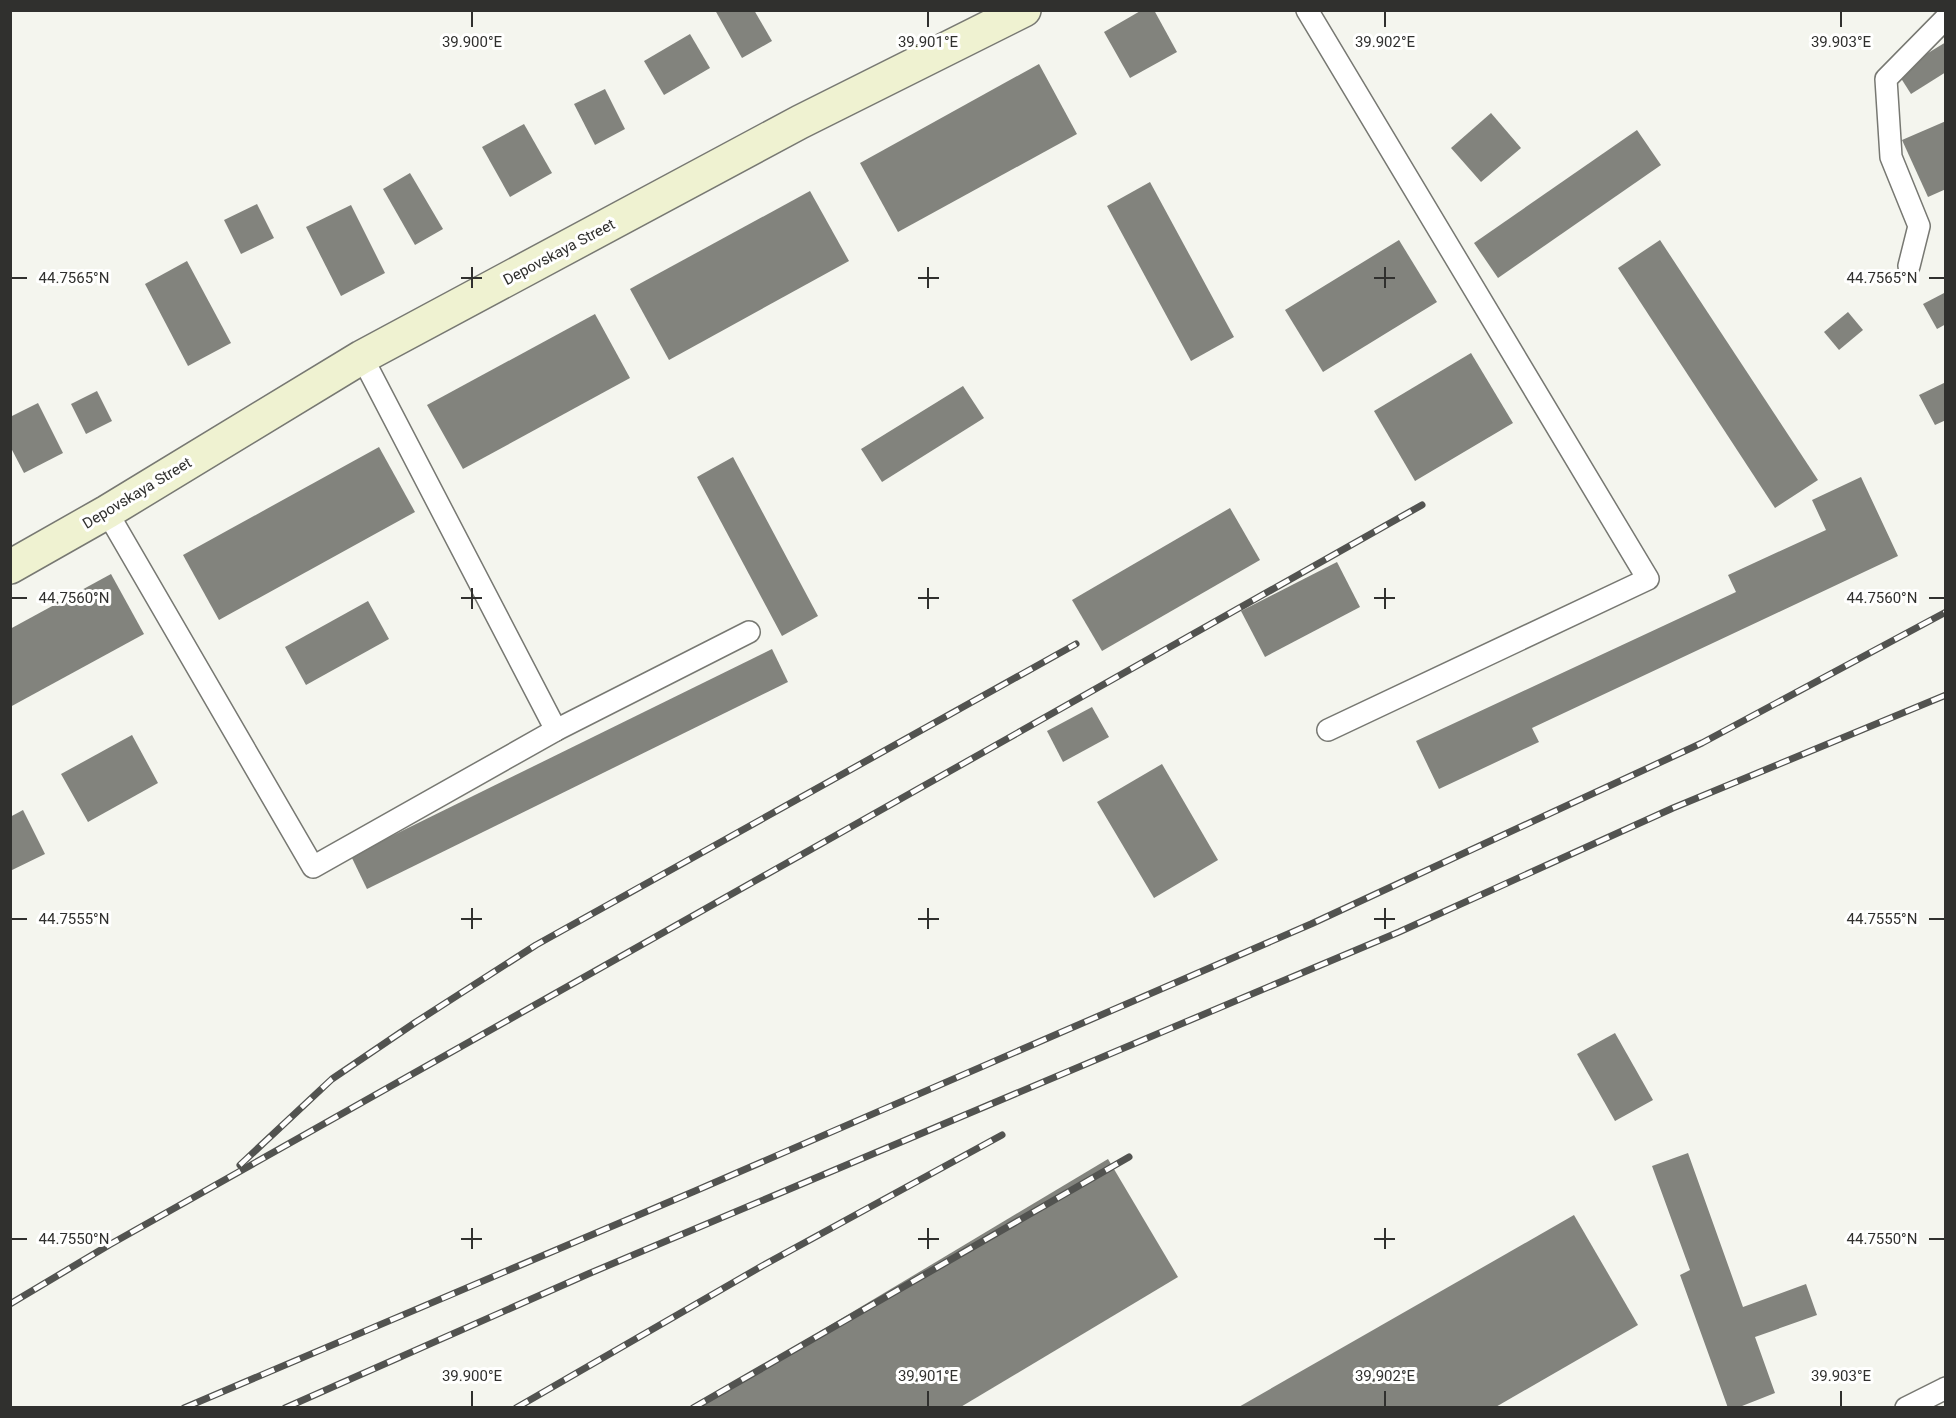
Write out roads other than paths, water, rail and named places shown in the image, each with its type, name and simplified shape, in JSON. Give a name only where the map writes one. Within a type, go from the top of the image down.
[{"type":"street","name":"Depovskaya Street","points":[[10,567],[107,512],[362,357],[800,122],[1024,10]]},
{"type":"lane","points":[[1307,10],[1648,579],[1329,730]]},
{"type":"lane","points":[[1909,266],[1919,226],[1891,157],[1886,79],[1946,18]]},
{"type":"lane","points":[[362,357],[556,730]]},
{"type":"lane","points":[[107,512],[313,867],[556,730],[749,632]]},
{"type":"lane","points":[[1906,1407],[1946,1388]]},
{"type":"railway","points":[[10,1304],[109,1245],[1422,505]]},
{"type":"railway","points":[[184,1408],[695,1191],[1311,924],[1702,743],[1946,612]]},
{"type":"railway","points":[[240,1165],[332,1079],[536,945],[1076,644]]},
{"type":"railway","points":[[285,1408],[588,1274],[1399,932],[1673,808],[1946,695]]},
{"type":"railway","points":[[516,1408],[762,1266],[1002,1135]]},
{"type":"railway","points":[[693,1408],[1129,1157]]}]
